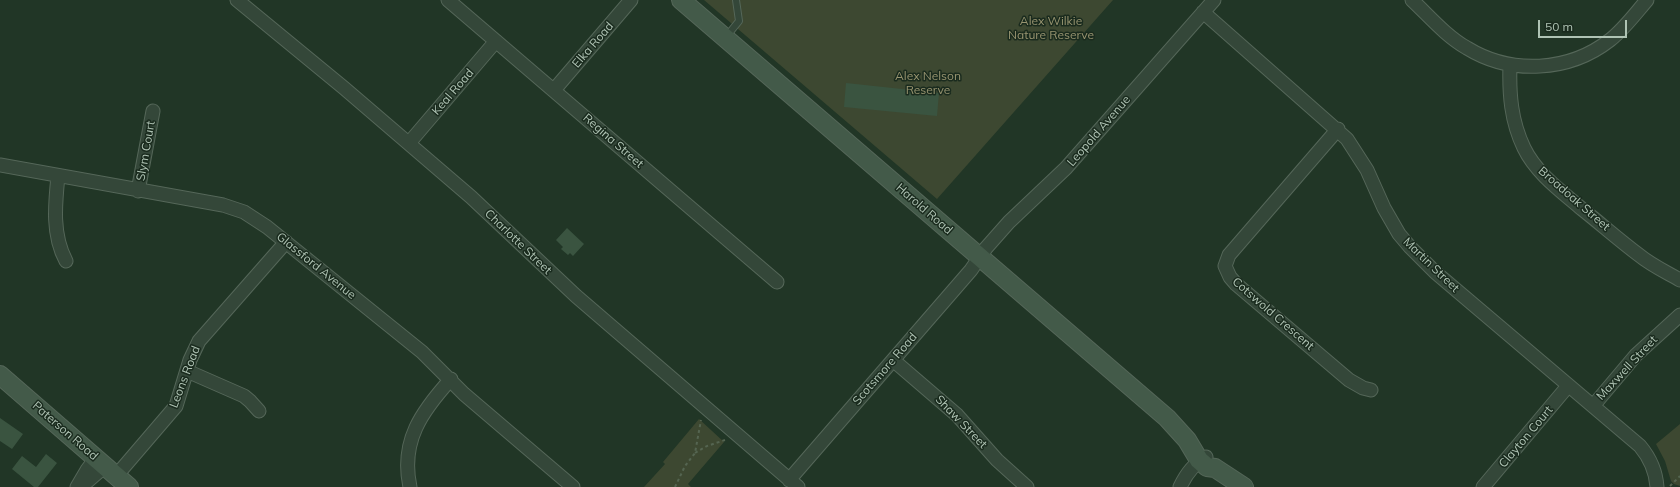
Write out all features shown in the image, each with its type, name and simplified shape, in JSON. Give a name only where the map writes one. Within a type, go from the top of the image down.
[{"type":"street","name":"Charlotte Street","points":[[237,0],[409,143],[471,197],[576,296],[793,483]]},
{"type":"street","name":"Regina Street","points":[[448,0],[777,282]]},
{"type":"street","name":"Elka Road","points":[[554,90],[631,0]]},
{"type":"street","name":"Harold Road","points":[[680,0],[1167,418],[1188,428],[1193,433],[1204,460]]},
{"type":"street","name":"Leopold Avenue","points":[[980,257],[1009,222],[1066,168],[1214,0]]},
{"type":"street","points":[[1412,0],[1450,36],[1464,46],[1490,60],[1510,65],[1541,67],[1555,65],[1588,54],[1610,40],[1620,31],[1647,0]]},
{"type":"street","name":"Martin Street","points":[[1203,12],[1347,139],[1360,157],[1391,222],[1410,247],[1435,272],[1644,451],[1663,486]]},
{"type":"street","name":"Keal Road","points":[[409,143],[496,41]]},
{"type":"street","name":"Broadoak Street","points":[[1510,65],[1509,91],[1512,113],[1516,130],[1531,160],[1552,182],[1635,252],[1680,280]]},
{"type":"street","name":"Slym Court","points":[[138,190],[153,111]]},
{"type":"street","name":"Cotswold Crescent","points":[[1338,130],[1229,255],[1225,266],[1230,277],[1248,294],[1349,380],[1363,388],[1371,390]]},
{"type":"street","name":"Glassford Avenue","points":[[0,165],[232,207],[254,218],[422,352],[451,379],[464,394],[573,487]]},
{"type":"street","points":[[58,176],[55,200],[58,243],[66,261]]},
{"type":"street","name":"Leons Road","points":[[112,472],[176,406],[190,360],[199,341],[286,242]]},
{"type":"street","name":"Scotsmore Road","points":[[793,483],[893,360],[972,270],[980,257]]},
{"type":"street","name":"Maxwell Street","points":[[1593,406],[1636,355],[1680,315]]},
{"type":"street","name":"Shaw Street","points":[[893,360],[957,415],[997,460],[1027,487]]},
{"type":"street","points":[[187,371],[244,396],[250,400],[259,411]]},
{"type":"street","name":"Paterson Road","points":[[0,375],[112,472]]},
{"type":"street","points":[[410,487],[408,456],[414,430],[425,408],[451,379]]},
{"type":"street","name":"Clayton Court","points":[[1483,487],[1568,386]]},
{"type":"street","points":[[1180,487],[1187,473],[1204,460],[1228,464],[1249,487]]},
{"type":"street","points":[[1183,487],[1193,480],[1204,460]]},
{"type":"street","points":[[1204,460],[1244,487]]},
{"type":"street","points":[[76,487],[87,470],[112,472]]},
{"type":"street","points":[[81,487],[112,472]]},
{"type":"lane","points":[[725,38],[739,21],[736,0]]},
{"type":"path","points":[[675,487],[685,466],[695,452],[701,420]]},
{"type":"path","points":[[695,452],[725,440]]},
{"type":"path","points":[[1663,486],[1680,476]]},
{"type":"green space","name":"Alex Nelson Reserve","points":[[704,0],[1113,0],[937,199]]},
{"type":"green space","points":[[699,419],[724,442],[688,484],[691,487],[644,487],[665,464],[663,462]]},
{"type":"green space","points":[[1680,424],[1680,486],[1671,481],[1665,461],[1656,444]]},
{"type":"building","points":[[846,83],[939,93],[937,116],[844,107]]},
{"type":"building","points":[[567,228],[584,244],[573,256],[570,253],[568,255],[561,249],[563,247],[556,240]]},
{"type":"building","points":[[0,418],[23,434],[12,449],[0,441]]},
{"type":"building","points":[[46,454],[57,463],[38,487],[34,487],[12,469],[22,456],[36,467]]},
{"type":"park label","name":"Alex Wilkie Nature Reserve","points":[[1051,28]]}]
